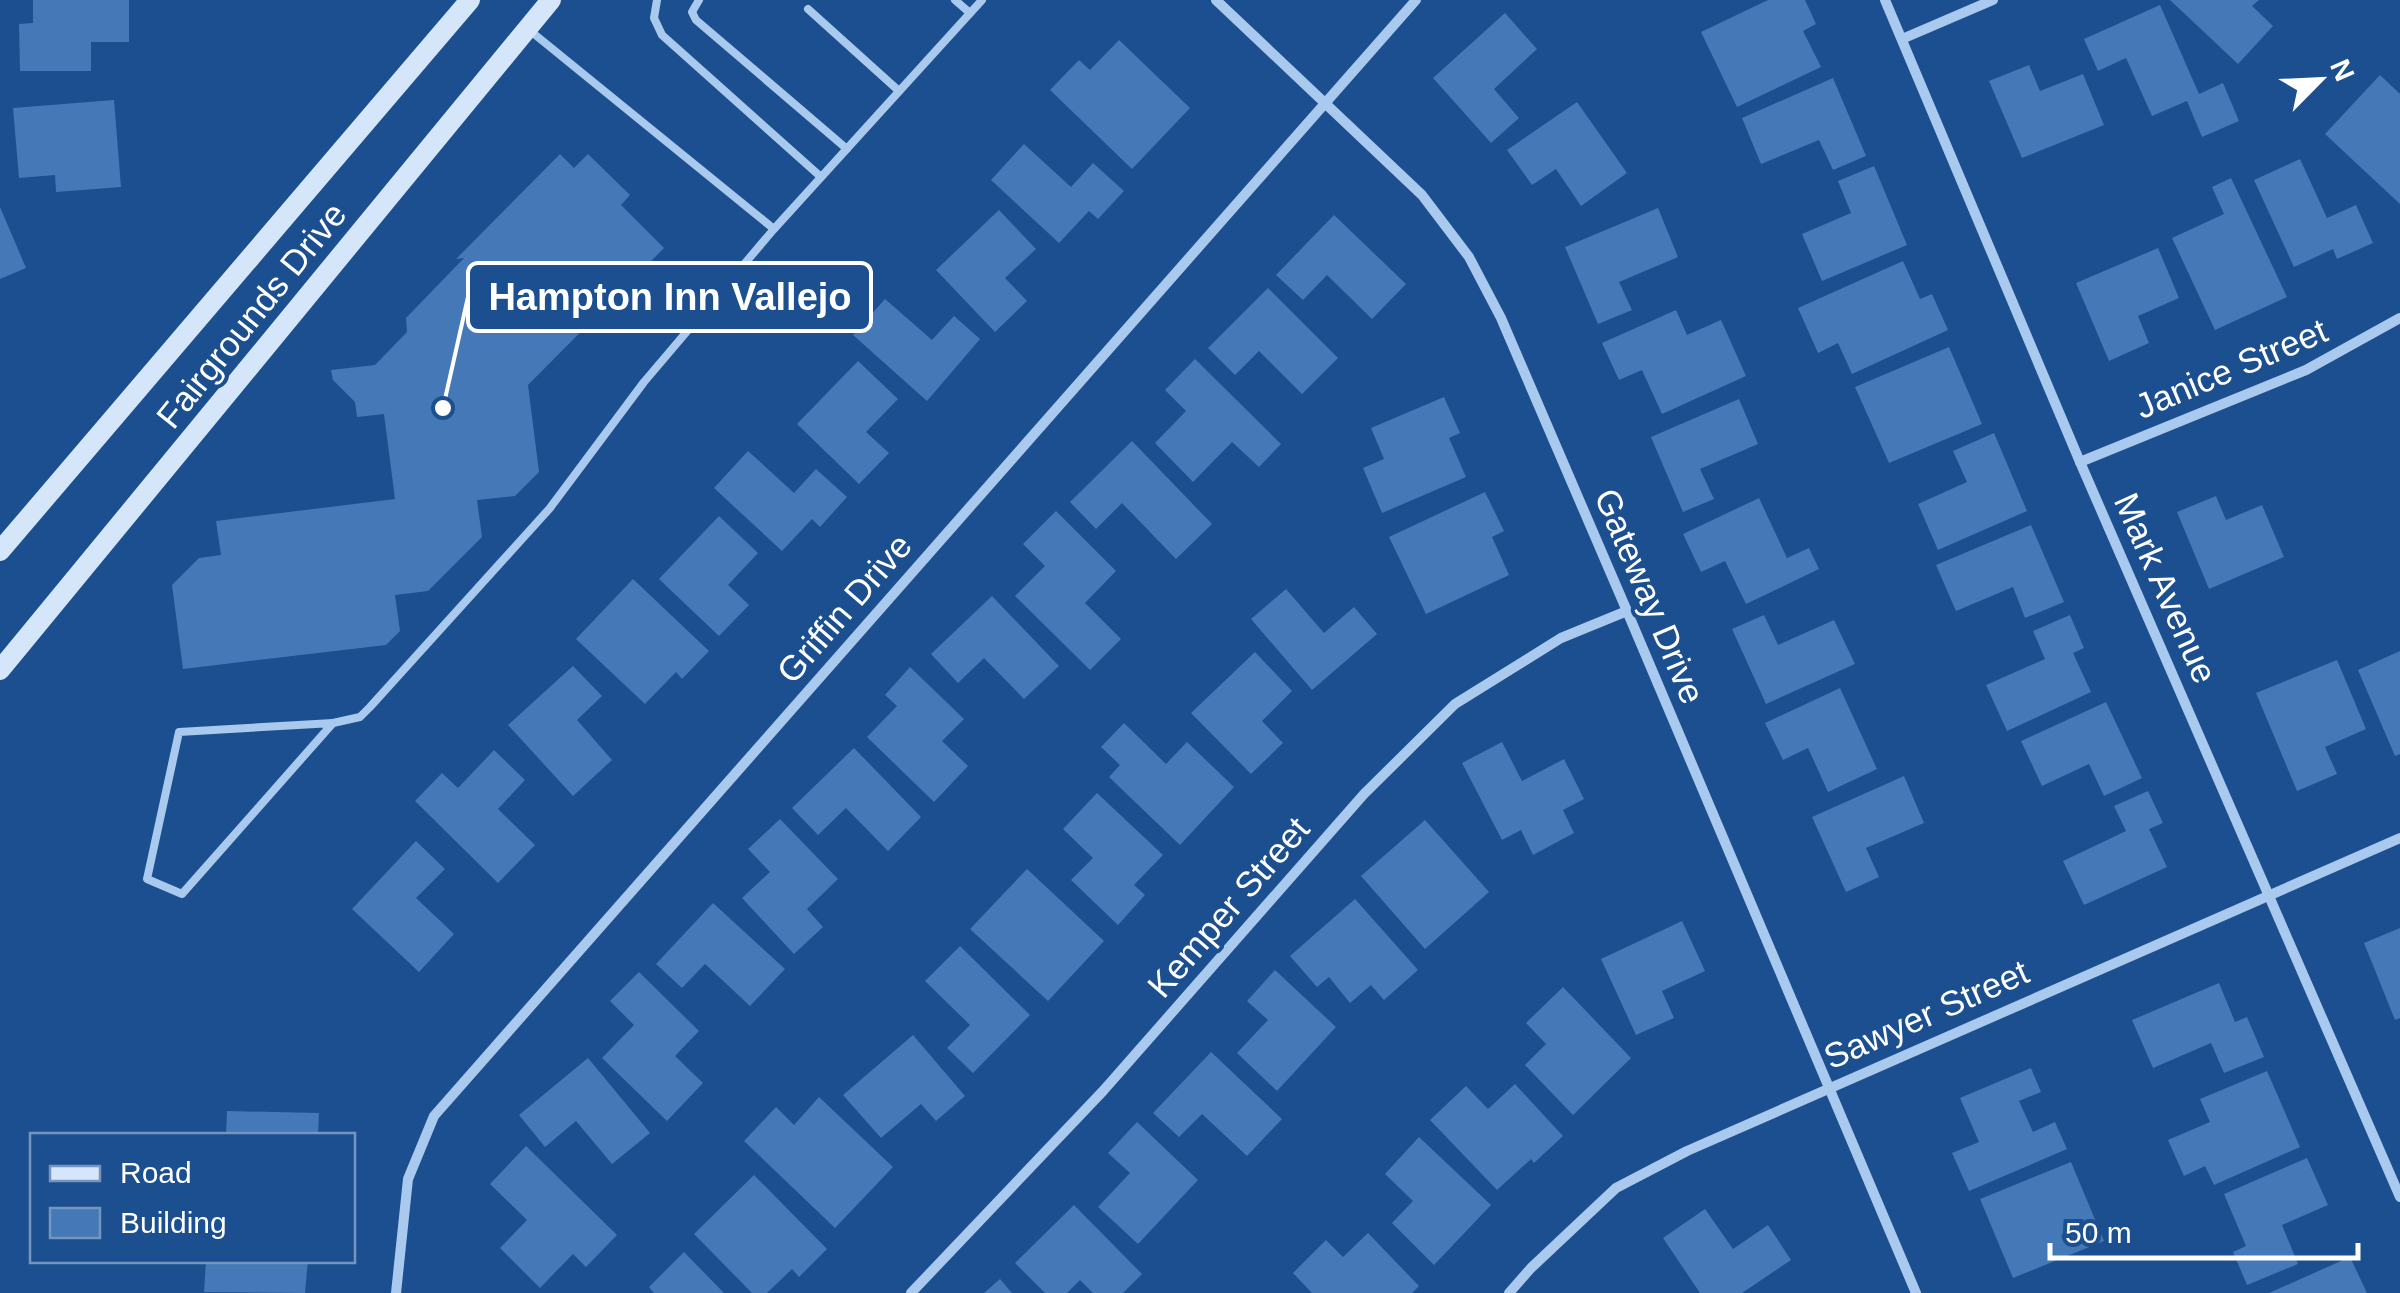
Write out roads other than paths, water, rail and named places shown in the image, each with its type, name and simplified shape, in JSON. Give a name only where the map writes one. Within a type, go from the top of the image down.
[{"type":"main road","name":"Fairgrounds Drive","points":[[0,551],[470,0]]},
{"type":"main road","name":"Fairgrounds Drive","points":[[0,670],[551,0]]},
{"type":"street","name":"Gateway Drive","points":[[1216,0],[1422,195],[1469,257],[1501,318],[1916,1293]]},
{"type":"street","name":"Griffin Drive","points":[[396,1293],[408,1179],[434,1116],[1416,0]]},
{"type":"street","name":"Mark Avenue","points":[[1885,0],[2080,462],[2400,1197]]},
{"type":"street","points":[[1902,39],[1993,0]]},
{"type":"street","name":"Janice Street","points":[[2080,462],[2306,370],[2400,318]]},
{"type":"street","name":"Kemper Street","points":[[911,1293],[1103,1091],[1364,794],[1455,704],[1561,638],[1627,611]]},
{"type":"street","name":"Sawyer Street","points":[[1508,1293],[1616,1188],[1828,1088],[2400,838]]},
{"type":"lane","points":[[657,0],[654,18],[662,35],[821,177]]},
{"type":"lane","points":[[699,0],[692,12],[696,20],[847,149]]},
{"type":"lane","points":[[955,0],[970,13]]},
{"type":"lane","points":[[333,723],[182,894],[146,879],[179,732],[333,723],[360,717],[370,708],[550,508],[644,382],[774,229],[982,0]]},
{"type":"lane","points":[[808,8],[899,91]]},
{"type":"lane","points":[[528,28],[774,229]]},
{"type":"place","name":"Hampton Inn Vallejo","points":[[443,408]]}]
